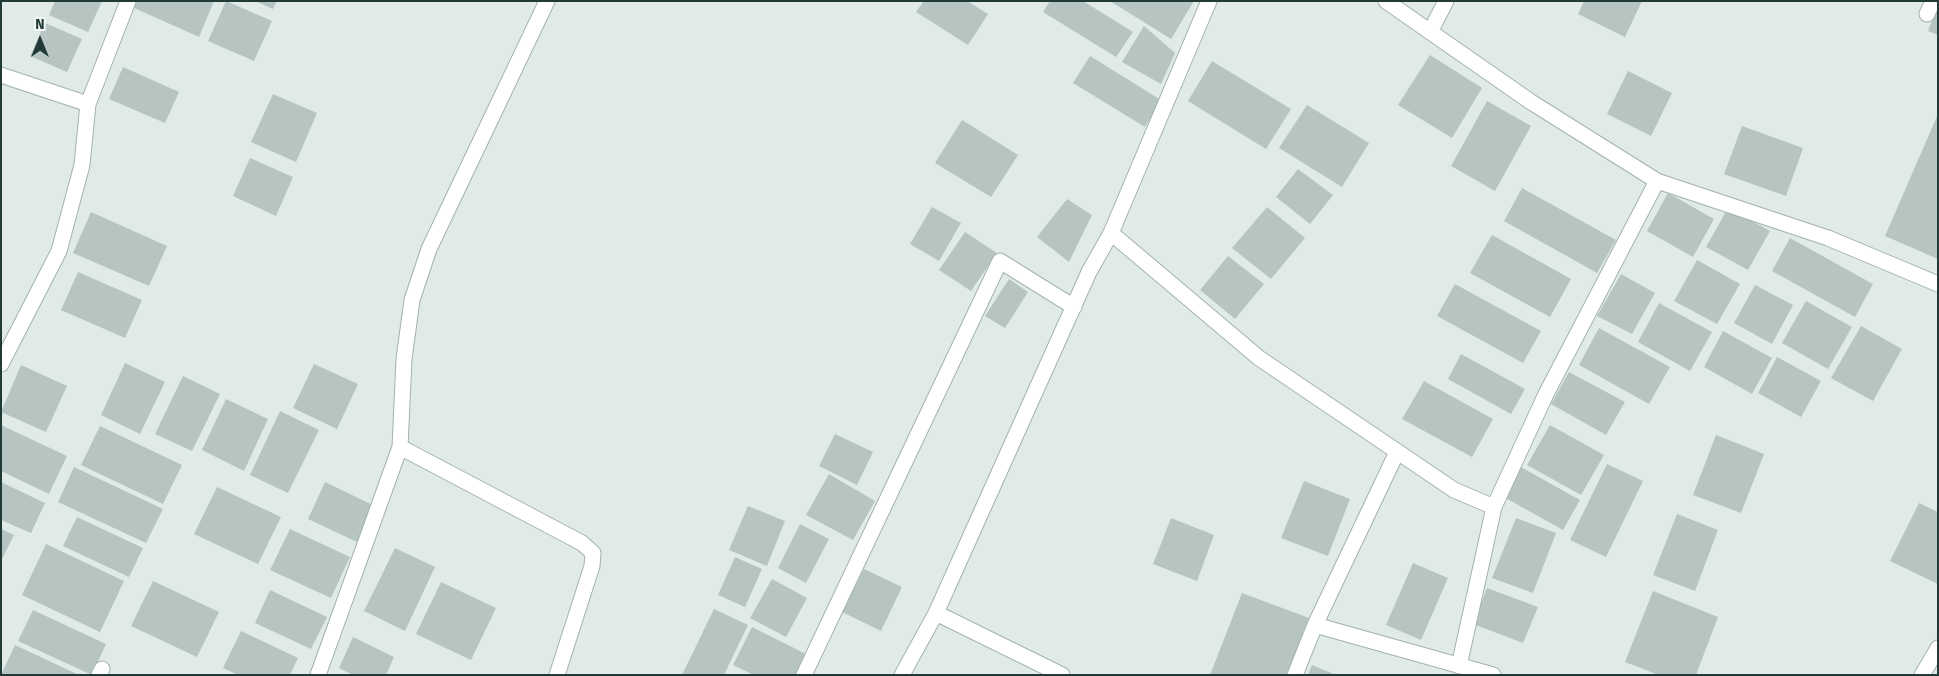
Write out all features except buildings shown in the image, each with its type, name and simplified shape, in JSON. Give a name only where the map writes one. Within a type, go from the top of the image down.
[{"type":"street","points":[[1,364],[59,252],[82,165],[88,104],[128,1]]},
{"type":"street","points":[[318,675],[400,447],[404,360],[411,310],[426,257],[547,1]]},
{"type":"street","points":[[902,675],[936,613],[1074,306],[1111,233],[1209,1]]},
{"type":"street","points":[[1386,1],[1531,102],[1657,181],[1828,238],[1938,284]]},
{"type":"street","points":[[1430,32],[1446,1]]},
{"type":"street","points":[[1,75],[88,104]]},
{"type":"street","points":[[1459,666],[1494,507],[1546,394],[1657,181]]},
{"type":"street","points":[[1111,233],[1259,358],[1454,490],[1494,507]]},
{"type":"street","points":[[804,675],[1000,260],[1074,306]]},
{"type":"street","points":[[400,447],[582,543],[593,553],[592,566],[557,675]]},
{"type":"street","points":[[1295,675],[1315,625],[1398,452]]},
{"type":"street","points":[[936,613],[1062,675]]},
{"type":"street","points":[[1315,625],[1492,675]]},
{"type":"street","points":[[1922,675],[1938,648]]}]
